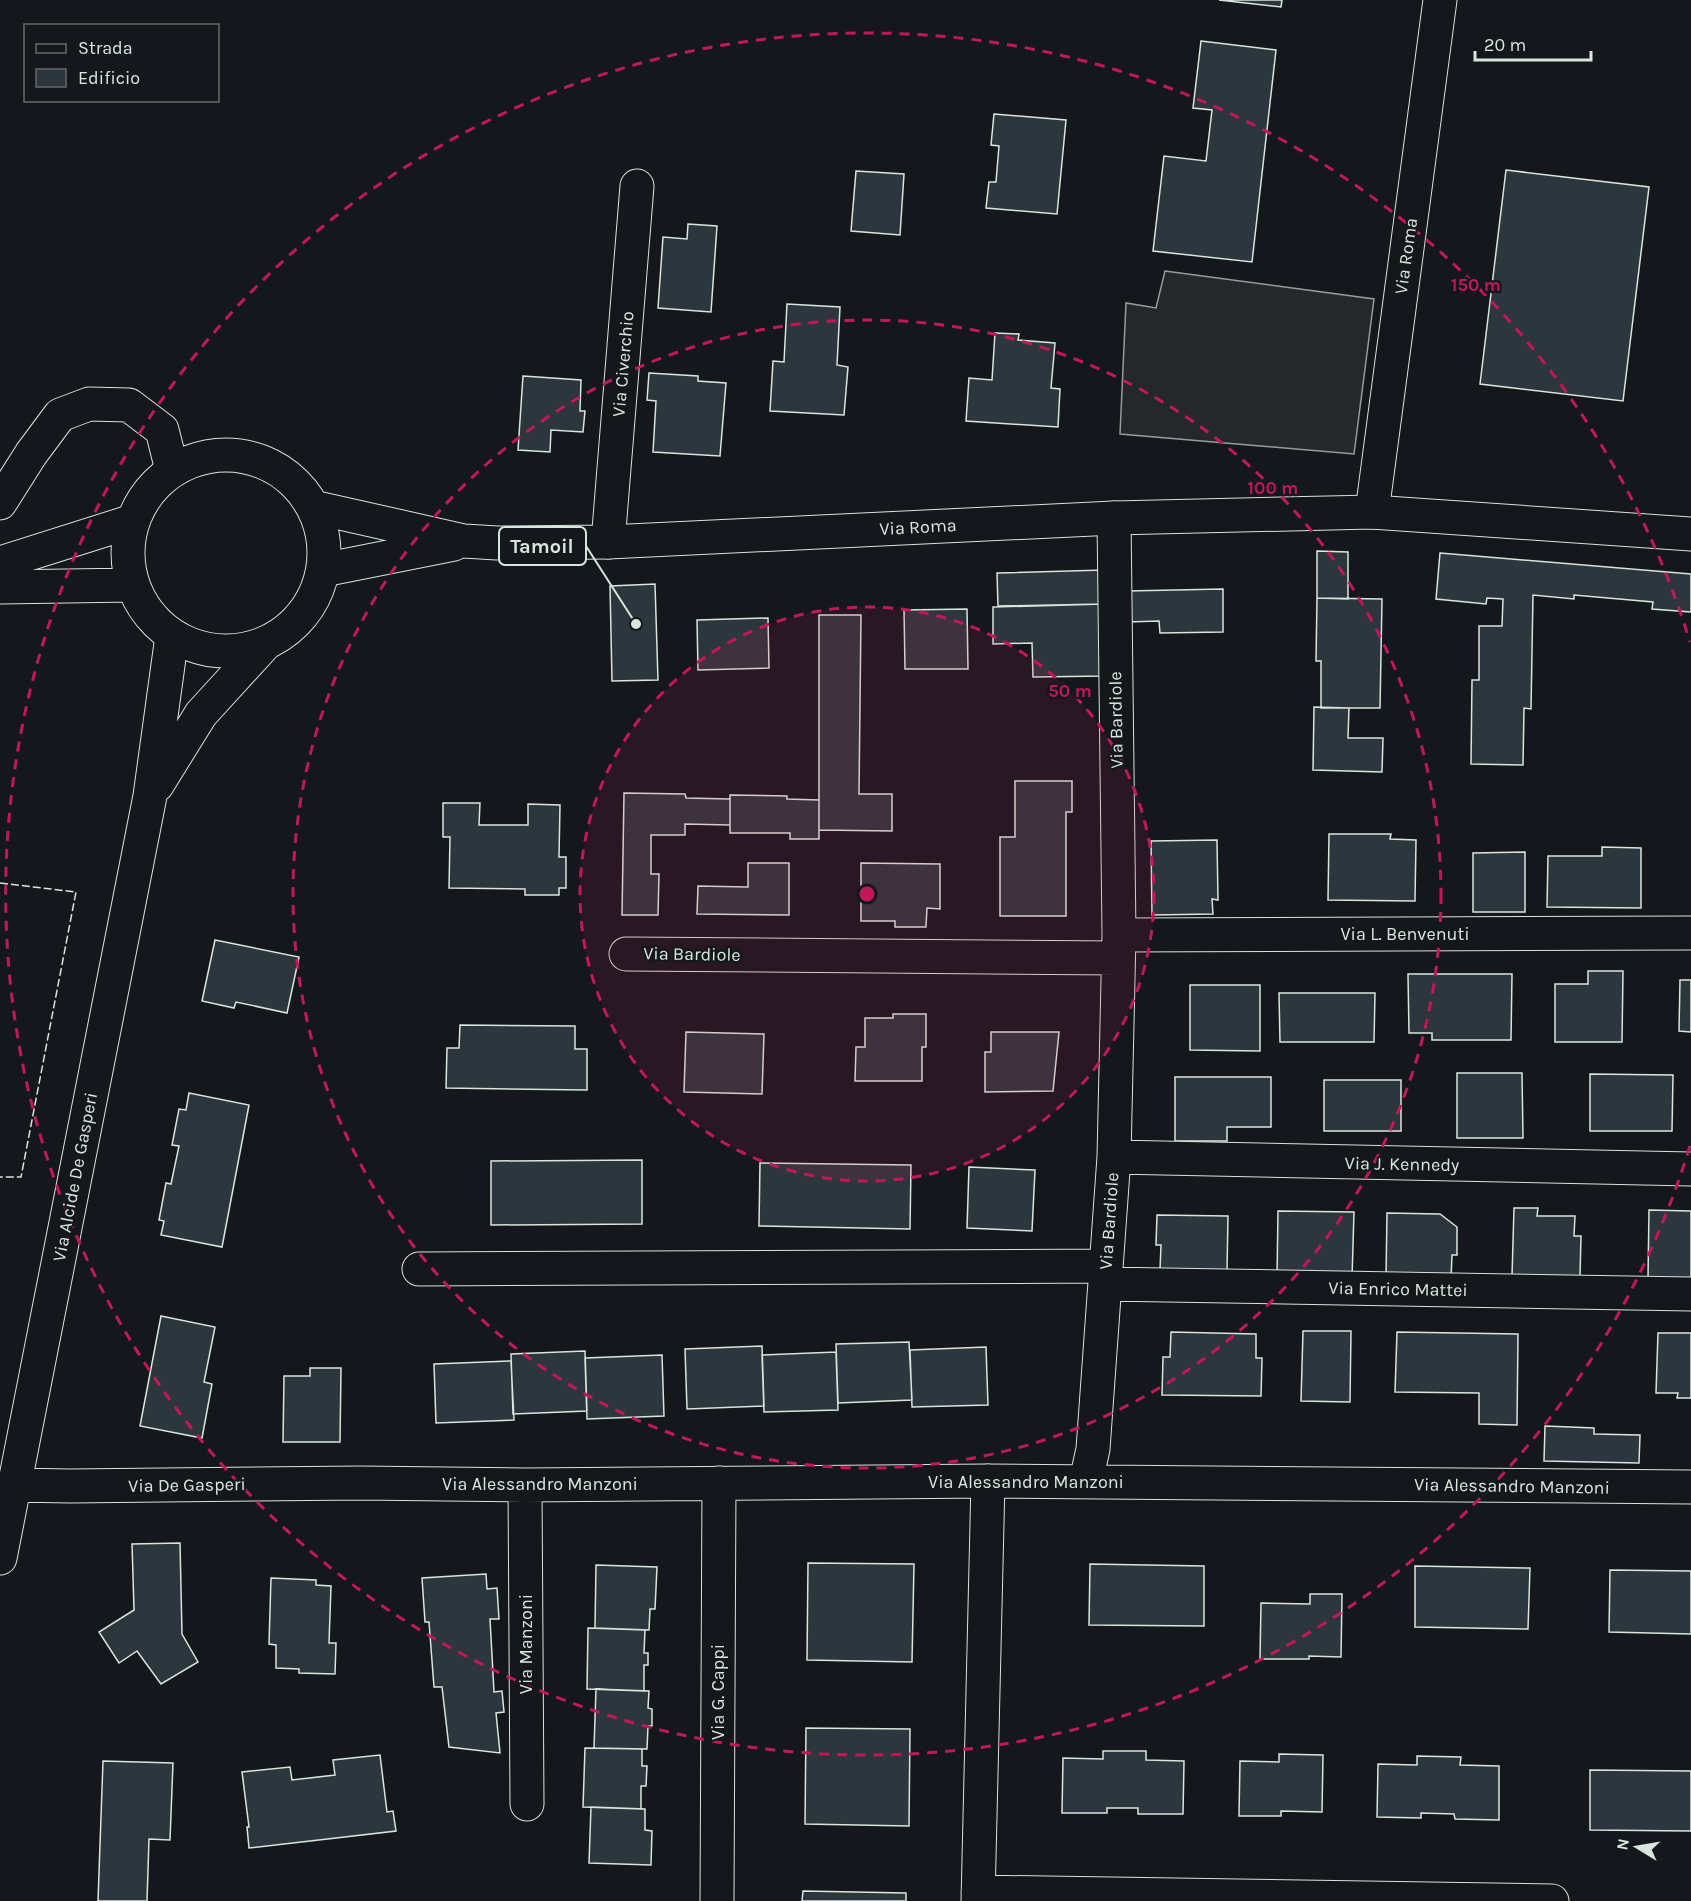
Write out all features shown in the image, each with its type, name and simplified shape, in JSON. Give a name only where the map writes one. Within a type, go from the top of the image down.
[{"type":"street","name":"Via Roma","points":[[1372,512],[1440,0]]},
{"type":"street","name":"Via Civerchio","points":[[608,542],[637,186]]},
{"type":"street","points":[[0,503],[31,454],[60,415],[89,404],[129,405],[162,430],[172,470]]},
{"type":"street","points":[[234,454],[266,462],[293,481],[313,507],[323,537],[323,570],[312,601],[292,627],[265,644],[233,652],[201,649],[172,636],[148,613],[133,585],[128,553],[133,521],[149,492],[172,470],[202,457],[234,454]]},
{"type":"street","points":[[313,507],[464,541]]},
{"type":"street","name":"Via Roma","points":[[464,541],[608,542],[1114,518],[1372,512],[1691,534]]},
{"type":"street","name":"Via Bardiole","points":[[1086,1481],[1093,1449],[1114,1157],[1118,947],[1114,518]]},
{"type":"street","points":[[0,563],[133,521]]},
{"type":"street","points":[[323,570],[464,541]]},
{"type":"street","points":[[0,587],[133,585]]},
{"type":"street","name":"Via Alcide De Gasperi","points":[[0,1558],[150,796],[172,636]]},
{"type":"street","name":"Via Alcide De Gasperi","points":[[150,796],[201,714],[265,644]]},
{"type":"street","name":"Via L. Benvenuti","points":[[1118,947],[1691,933]]},
{"type":"street","name":"Via Bardiole","points":[[626,954],[1118,947]]},
{"type":"street","name":"Via J. Kennedy","points":[[1114,1157],[1691,1169]]},
{"type":"street","name":"Via Enrico Mattei","points":[[419,1269],[1106,1275],[1691,1294]]},
{"type":"street","points":[[988,1481],[978,1897],[1552,1901]]},
{"type":"street","name":"Via Alessandro Manzoni","points":[[360,1483],[525,1485],[1086,1481],[1691,1487]]},
{"type":"street","name":"Via De Gasperi","points":[[14,1485],[360,1483]]},
{"type":"street","name":"Via G. Cappi","points":[[717,1901],[719,1483]]},
{"type":"street","name":"Via Manzoni","points":[[525,1485],[526,1804]]},
{"type":"shaded area","points":[[1165,271],[1374,299],[1354,454],[1120,434],[1126,303],[1156,308]]},
{"type":"building","points":[[1219,0],[1282,0],[1281,7]]},
{"type":"building","points":[[1201,41],[1276,50],[1252,262],[1153,251],[1164,156],[1206,161],[1212,110],[1193,108]]},
{"type":"building","points":[[994,114],[1066,120],[1057,214],[986,208],[989,182],[996,182],[999,146],[991,145]]},
{"type":"building","points":[[1506,170],[1649,187],[1623,401],[1480,384]]},
{"type":"building","points":[[856,171],[904,174],[900,235],[851,231]]},
{"type":"building","points":[[688,224],[717,226],[711,312],[658,308],[663,237],[687,239]]},
{"type":"building","points":[[787,304],[840,307],[837,365],[848,367],[844,415],[770,411],[773,361],[784,362]]},
{"type":"building","points":[[995,333],[1019,334],[1018,340],[1055,343],[1051,388],[1060,389],[1058,427],[966,421],[969,378],[992,380]]},
{"type":"building","points":[[649,373],[698,376],[698,381],[726,383],[720,456],[653,452],[656,401],[647,400]]},
{"type":"building","points":[[523,376],[581,380],[580,411],[585,411],[583,432],[551,430],[550,452],[518,450]]},
{"type":"building","points":[[1317,551],[1348,552],[1348,599],[1317,598]]},
{"type":"building","points":[[1440,553],[1691,574],[1691,612],[1652,609],[1653,602],[1574,595],[1574,599],[1533,595],[1531,709],[1524,708],[1523,765],[1471,764],[1472,680],[1479,680],[1479,626],[1502,626],[1503,599],[1487,598],[1486,604],[1436,599]]},
{"type":"building","points":[[1104,570],[1104,604],[998,606],[997,573]]},
{"type":"building","points":[[655,584],[658,680],[612,681],[610,586]]},
{"type":"building","points":[[1223,589],[1223,632],[1160,633],[1159,621],[1127,622],[1127,591]]},
{"type":"building","points":[[1317,598],[1382,599],[1380,708],[1321,708],[1321,661],[1316,661]]},
{"type":"building","points":[[1104,604],[1106,676],[1033,677],[1032,643],[993,644],[993,607]]},
{"type":"building","points":[[967,609],[968,669],[905,669],[904,610]]},
{"type":"building","points":[[819,615],[861,615],[859,794],[892,794],[892,831],[819,830]]},
{"type":"building","points":[[768,618],[769,668],[698,670],[697,620]]},
{"type":"building","points":[[1314,707],[1349,708],[1348,738],[1383,738],[1382,772],[1313,770]]},
{"type":"building","points":[[1015,781],[1072,781],[1072,812],[1066,812],[1066,916],[1000,916],[1000,837],[1015,837]]},
{"type":"building","points":[[624,793],[685,794],[686,798],[730,799],[730,825],[685,824],[685,835],[651,835],[651,874],[659,874],[658,915],[622,915]]},
{"type":"building","points":[[730,795],[787,796],[787,799],[819,800],[819,839],[790,839],[790,833],[730,833]]},
{"type":"building","points":[[443,803],[480,803],[479,825],[528,825],[528,804],[560,805],[559,857],[566,857],[566,888],[559,888],[559,895],[525,895],[525,889],[449,888],[450,837],[443,837]]},
{"type":"building","points":[[1329,834],[1391,834],[1390,839],[1416,840],[1415,901],[1328,900]]},
{"type":"building","points":[[1217,840],[1218,900],[1212,899],[1213,914],[1152,915],[1151,841]]},
{"type":"building","points":[[1602,847],[1641,848],[1641,908],[1547,907],[1548,856],[1602,856]]},
{"type":"building","points":[[1525,852],[1525,912],[1473,912],[1473,853]]},
{"type":"building","points":[[748,863],[789,863],[789,915],[697,914],[698,886],[748,887]]},
{"type":"building","points":[[861,863],[940,864],[940,909],[927,908],[926,927],[895,927],[895,921],[861,921]]},
{"type":"building","points":[[215,940],[299,957],[287,1013],[236,1002],[234,1008],[202,1001]]},
{"type":"building","points":[[1588,971],[1623,971],[1622,1042],[1555,1042],[1555,984],[1588,984]]},
{"type":"building","points":[[1408,974],[1512,974],[1511,1040],[1432,1040],[1432,1033],[1409,1033]]},
{"type":"building","points":[[1680,980],[1691,980],[1691,1032],[1679,1031]]},
{"type":"building","points":[[1190,985],[1260,985],[1260,1051],[1190,1050]]},
{"type":"building","points":[[1279,993],[1375,993],[1374,1042],[1280,1042]]},
{"type":"building","points":[[893,1014],[926,1014],[926,1047],[922,1047],[922,1081],[855,1081],[856,1047],[865,1047],[865,1018],[893,1018]]},
{"type":"building","points":[[460,1025],[575,1026],[575,1049],[587,1049],[587,1090],[446,1088],[447,1048],[459,1048]]},
{"type":"building","points":[[686,1032],[764,1034],[762,1094],[684,1092]]},
{"type":"building","points":[[991,1032],[1059,1032],[1053,1091],[985,1092],[985,1052],[991,1052]]},
{"type":"building","points":[[1457,1073],[1522,1073],[1523,1138],[1457,1138]]},
{"type":"building","points":[[1590,1074],[1673,1075],[1672,1131],[1590,1131]]},
{"type":"building","points":[[1175,1077],[1271,1077],[1271,1127],[1227,1127],[1227,1141],[1175,1141]]},
{"type":"building","points":[[1324,1080],[1401,1080],[1401,1131],[1324,1131]]},
{"type":"building","points":[[189,1093],[249,1105],[222,1247],[161,1235],[164,1221],[159,1220],[166,1183],[171,1184],[179,1146],[172,1145],[179,1109],[186,1110]]},
{"type":"building","points":[[642,1160],[642,1224],[491,1225],[491,1161]]},
{"type":"building","points":[[760,1163],[911,1165],[910,1229],[759,1226]]},
{"type":"building","points":[[969,1167],[1035,1170],[1032,1231],[967,1228]]},
{"type":"building","points":[[1514,1208],[1538,1208],[1537,1216],[1575,1216],[1574,1236],[1581,1236],[1580,1277],[1512,1276]]},
{"type":"building","points":[[1649,1210],[1691,1211],[1691,1279],[1648,1278]]},
{"type":"building","points":[[1278,1211],[1354,1212],[1352,1279],[1277,1278]]},
{"type":"building","points":[[1387,1213],[1440,1214],[1457,1227],[1457,1255],[1452,1255],[1451,1279],[1386,1278]]},
{"type":"building","points":[[1157,1215],[1228,1216],[1227,1271],[1160,1270],[1161,1245],[1156,1245]]},
{"type":"building","points":[[161,1316],[215,1327],[204,1382],[212,1384],[202,1438],[140,1426]]},
{"type":"building","points":[[1303,1331],[1351,1331],[1350,1402],[1301,1401]]},
{"type":"building","points":[[1171,1332],[1256,1334],[1256,1358],[1262,1358],[1261,1396],[1162,1395],[1163,1357],[1170,1357]]},
{"type":"building","points":[[1397,1332],[1518,1334],[1517,1425],[1479,1424],[1479,1393],[1395,1392]]},
{"type":"building","points":[[1658,1333],[1691,1333],[1691,1398],[1677,1398],[1678,1393],[1656,1393]]},
{"type":"building","points":[[909,1342],[912,1400],[838,1403],[836,1344]]},
{"type":"building","points":[[762,1346],[764,1406],[687,1409],[685,1349]]},
{"type":"building","points":[[986,1347],[988,1405],[912,1407],[910,1350]]},
{"type":"building","points":[[585,1351],[587,1411],[513,1414],[511,1354]]},
{"type":"building","points":[[836,1352],[838,1410],[764,1412],[762,1355]]},
{"type":"building","points":[[662,1355],[664,1416],[587,1419],[585,1358]]},
{"type":"building","points":[[511,1361],[514,1420],[436,1423],[434,1364]]},
{"type":"building","points":[[310,1368],[341,1368],[340,1442],[283,1442],[284,1376],[310,1376]]},
{"type":"building","points":[[1545,1426],[1594,1428],[1594,1434],[1640,1435],[1639,1463],[1544,1461]]},
{"type":"building","points":[[180,1543],[182,1634],[198,1662],[161,1684],[137,1651],[119,1663],[99,1632],[134,1610],[132,1544]]},
{"type":"building","points":[[808,1563],[914,1564],[912,1662],[807,1660]]},
{"type":"building","points":[[1090,1564],[1204,1566],[1204,1626],[1089,1625]]},
{"type":"building","points":[[596,1565],[657,1567],[655,1609],[650,1609],[649,1630],[595,1628]]},
{"type":"building","points":[[1415,1566],[1530,1568],[1528,1629],[1415,1627]]},
{"type":"building","points":[[1610,1570],[1691,1571],[1691,1634],[1609,1632]]},
{"type":"building","points":[[486,1574],[487,1589],[497,1588],[499,1619],[490,1619],[494,1692],[502,1691],[504,1712],[496,1713],[500,1753],[449,1747],[442,1687],[434,1687],[429,1622],[425,1622],[422,1578]]},
{"type":"building","points":[[271,1578],[316,1580],[316,1585],[331,1586],[329,1643],[336,1643],[335,1674],[299,1673],[299,1669],[276,1668],[276,1645],[269,1644]]},
{"type":"building","points":[[1310,1594],[1342,1594],[1341,1657],[1260,1659],[1261,1603],[1310,1604]]},
{"type":"building","points":[[588,1628],[645,1630],[644,1653],[648,1653],[648,1665],[644,1665],[644,1691],[587,1689]]},
{"type":"building","points":[[596,1689],[649,1691],[648,1708],[652,1709],[652,1726],[648,1726],[647,1749],[594,1748]]},
{"type":"building","points":[[806,1728],[910,1729],[909,1826],[805,1824]]},
{"type":"building","points":[[585,1748],[642,1749],[642,1766],[647,1766],[646,1786],[641,1786],[641,1809],[583,1807]]},
{"type":"building","points":[[1103,1751],[1146,1751],[1146,1760],[1184,1761],[1183,1814],[1138,1814],[1138,1808],[1107,1808],[1107,1813],[1062,1813],[1063,1758],[1103,1759]]},
{"type":"building","points":[[1279,1754],[1323,1755],[1322,1812],[1281,1811],[1281,1816],[1239,1816],[1240,1761],[1279,1762]]},
{"type":"building","points":[[380,1755],[387,1812],[393,1811],[396,1831],[249,1848],[247,1827],[249,1827],[242,1772],[290,1767],[292,1780],[335,1775],[333,1760]]},
{"type":"building","points":[[1417,1756],[1461,1757],[1460,1765],[1499,1766],[1499,1820],[1455,1819],[1454,1814],[1421,1813],[1421,1818],[1377,1817],[1378,1764],[1417,1765]]},
{"type":"building","points":[[103,1761],[173,1763],[170,1840],[149,1839],[147,1901],[98,1901]]},
{"type":"building","points":[[1590,1770],[1691,1771],[1691,1831],[1590,1830]]},
{"type":"building","points":[[591,1807],[645,1809],[645,1830],[652,1831],[651,1865],[589,1863]]},
{"type":"building","points":[[803,1891],[906,1893],[906,1901],[802,1901]]},
{"type":"fence","points":[[0,883],[76,892],[21,1177],[0,1177]]},
{"type":"place","name":"Tamoil","points":[[636,624]]}]
